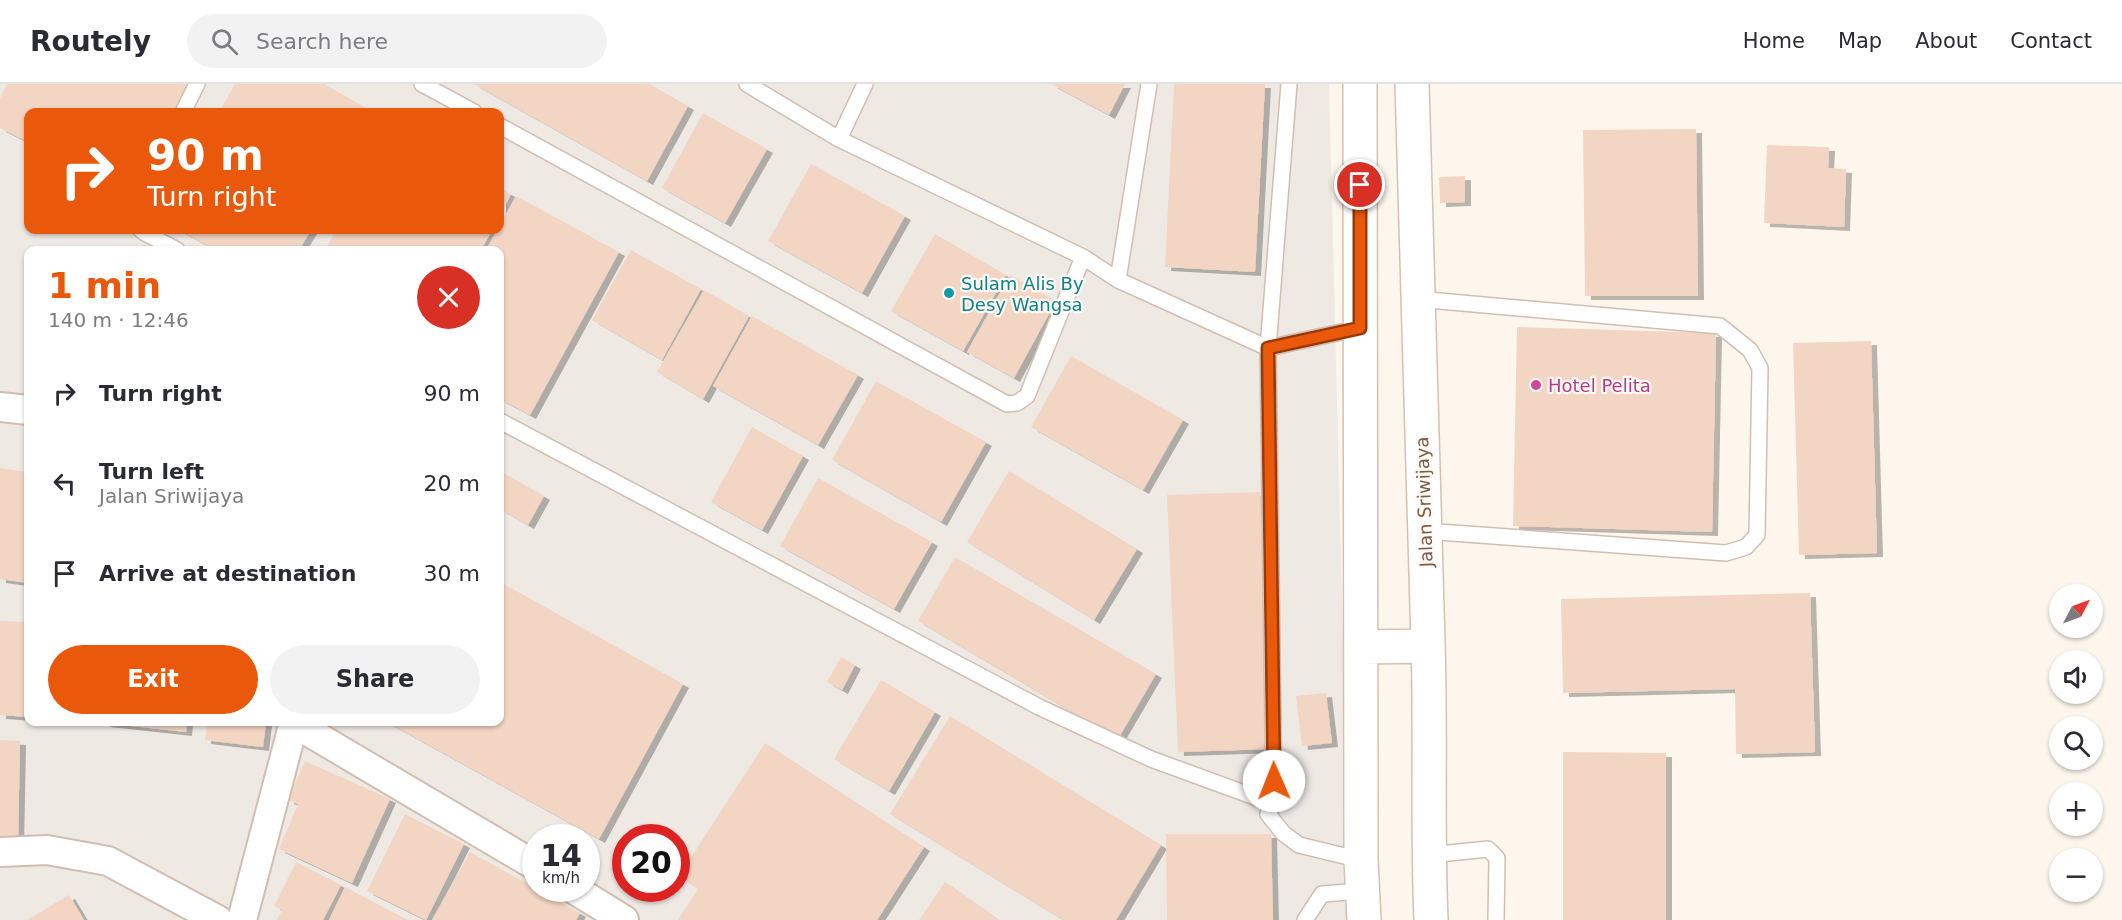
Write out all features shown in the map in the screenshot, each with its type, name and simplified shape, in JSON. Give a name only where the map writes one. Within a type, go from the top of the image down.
[{"type":"main road","points":[[1360,84],[1362,890]]},
{"type":"main road","name":"Jalan Sriwijaya","points":[[1412,84],[1428,646],[1431,920]]},
{"type":"main road","points":[[1360,647],[1428,646]]},
{"type":"street","points":[[0,407],[24,410]]},
{"type":"street","points":[[242,920],[293,726]]},
{"type":"street","points":[[301,726],[522,858]]},
{"type":"street","points":[[0,852],[47,850],[108,861],[218,920]]},
{"type":"street","points":[[595,902],[624,920]]},
{"type":"lane","points":[[185,108],[197,84]]},
{"type":"lane","points":[[422,84],[467,108]]},
{"type":"lane","points":[[747,84],[839,139],[1083,257],[1118,280],[1268,348],[1360,328]]},
{"type":"lane","points":[[839,139],[865,84]]},
{"type":"lane","points":[[1118,280],[1149,84]]},
{"type":"lane","points":[[1289,84],[1268,348],[1274,804],[1268,814],[1283,833],[1362,890]]},
{"type":"lane","points":[[504,128],[1007,404],[1017,403],[1027,396],[1083,257]]},
{"type":"lane","points":[[146,234],[169,246]]},
{"type":"lane","points":[[1417,299],[1720,326],[1750,350],[1760,368],[1757,535],[1746,547],[1726,553],[1425,531]]},
{"type":"lane","points":[[504,423],[1039,707],[1151,759],[1274,804]]},
{"type":"lane","points":[[1429,855],[1488,849],[1492,851],[1497,858],[1496,920]]},
{"type":"lane","points":[[1305,920],[1322,894],[1362,890]]},
{"type":"shaded area","points":[[0,84],[1329,84],[1350,920],[0,920]]},
{"type":"building","points":[[7,84],[189,84],[177,108],[24,108],[24,140],[0,128],[0,98]]},
{"type":"building","points":[[235,84],[324,84],[366,108],[221,108]]},
{"type":"building","points":[[474,84],[649,84],[688,106],[647,181]]},
{"type":"building","points":[[1051,84],[1125,84],[1109,115]]},
{"type":"building","points":[[1174,84],[1265,84],[1255,272],[1165,267]]},
{"type":"building","points":[[703,113],[767,149],[725,223],[662,188]]},
{"type":"building","points":[[1696,129],[1698,296],[1585,296],[1583,130]]},
{"type":"building","points":[[1767,145],[1829,147],[1828,168],[1846,169],[1844,227],[1764,223]]},
{"type":"building","points":[[811,164],[905,216],[862,293],[768,241]]},
{"type":"building","points":[[1465,176],[1465,202],[1440,203],[1439,177]]},
{"type":"building","points":[[504,190],[511,194],[504,208]]},
{"type":"building","points":[[516,196],[619,252],[530,415],[504,401],[504,246],[488,246],[495,234],[504,234],[504,218]]},
{"type":"building","points":[[186,234],[309,234],[301,246],[209,246]]},
{"type":"building","points":[[334,234],[490,234],[483,246],[327,246]]},
{"type":"building","name":"Sulam Alis By Desy Wangsa","points":[[935,234],[1006,275],[963,351],[891,311]]},
{"type":"building","points":[[631,250],[701,289],[662,360],[592,320]]},
{"type":"building","points":[[1010,275],[1056,301],[1014,378],[967,352]]},
{"type":"building","points":[[704,290],[749,316],[703,399],[657,372]]},
{"type":"building","points":[[752,316],[858,375],[818,445],[713,386]]},
{"type":"building","points":[[1517,327],[1716,333],[1712,532],[1513,526]]},
{"type":"building","points":[[1871,341],[1877,553],[1799,555],[1793,343]]},
{"type":"building","points":[[1071,356],[1183,420],[1143,490],[1031,427]]},
{"type":"building","points":[[876,381],[986,442],[941,522],[832,460]]},
{"type":"building","points":[[752,427],[803,456],[762,530],[711,502]]},
{"type":"building","points":[[0,468],[24,471],[24,582],[0,579]]},
{"type":"building","points":[[1009,471],[1137,549],[1094,620],[967,542]]},
{"type":"building","points":[[504,473],[544,496],[528,525],[504,511]]},
{"type":"building","points":[[818,478],[932,542],[894,609],[780,546]]},
{"type":"building","points":[[1260,492],[1271,749],[1178,752],[1167,495]]},
{"type":"building","points":[[955,557],[1156,674],[1118,739],[918,621]]},
{"type":"building","points":[[504,584],[683,684],[600,837],[600,824],[572,824],[394,726],[504,726]]},
{"type":"building","points":[[1810,593],[1815,752],[1736,754],[1735,689],[1563,693],[1561,599]]},
{"type":"building","points":[[0,621],[24,622],[24,717],[0,715]]},
{"type":"building","points":[[841,657],[855,665],[842,690],[827,682]]},
{"type":"building","points":[[881,680],[935,712],[889,791],[834,759]]},
{"type":"building","points":[[1326,693],[1332,743],[1302,746],[1296,696]]},
{"type":"building","points":[[950,716],[1161,845],[1116,920],[1063,920],[890,814]]},
{"type":"building","points":[[131,726],[187,726],[186,732]]},
{"type":"building","points":[[207,726],[266,726],[263,747],[205,740]]},
{"type":"building","points":[[0,740],[20,741],[18,843],[0,843]]},
{"type":"building","points":[[765,743],[924,847],[877,920],[678,920],[698,889],[690,884],[690,859]]},
{"type":"building","points":[[1563,752],[1666,753],[1666,920],[1563,920]]},
{"type":"building","points":[[305,761],[390,799],[352,883],[279,849],[298,804],[288,800]]},
{"type":"building","points":[[405,814],[464,844],[426,920],[367,891]]},
{"type":"building","points":[[1166,834],[1271,834],[1273,920],[1167,920]]},
{"type":"building","points":[[470,852],[522,881],[522,902],[560,902],[580,913],[576,920],[432,920]]},
{"type":"building","points":[[296,862],[341,885],[323,920],[277,920],[282,910],[274,906]]},
{"type":"building","points":[[945,882],[999,920],[919,920]]},
{"type":"building","points":[[345,887],[385,908],[408,920],[329,920]]},
{"type":"building","points":[[69,895],[84,920],[27,920]]},
{"type":"place","name":"Sulam Alis By Desy Wangsa","points":[[949,293]]},
{"type":"place","name":"Hotel Pelita","points":[[1536,385]]},
{"type":"route","points":[[1274,781],[1268,348],[1360,328],[1360,185]]}]
